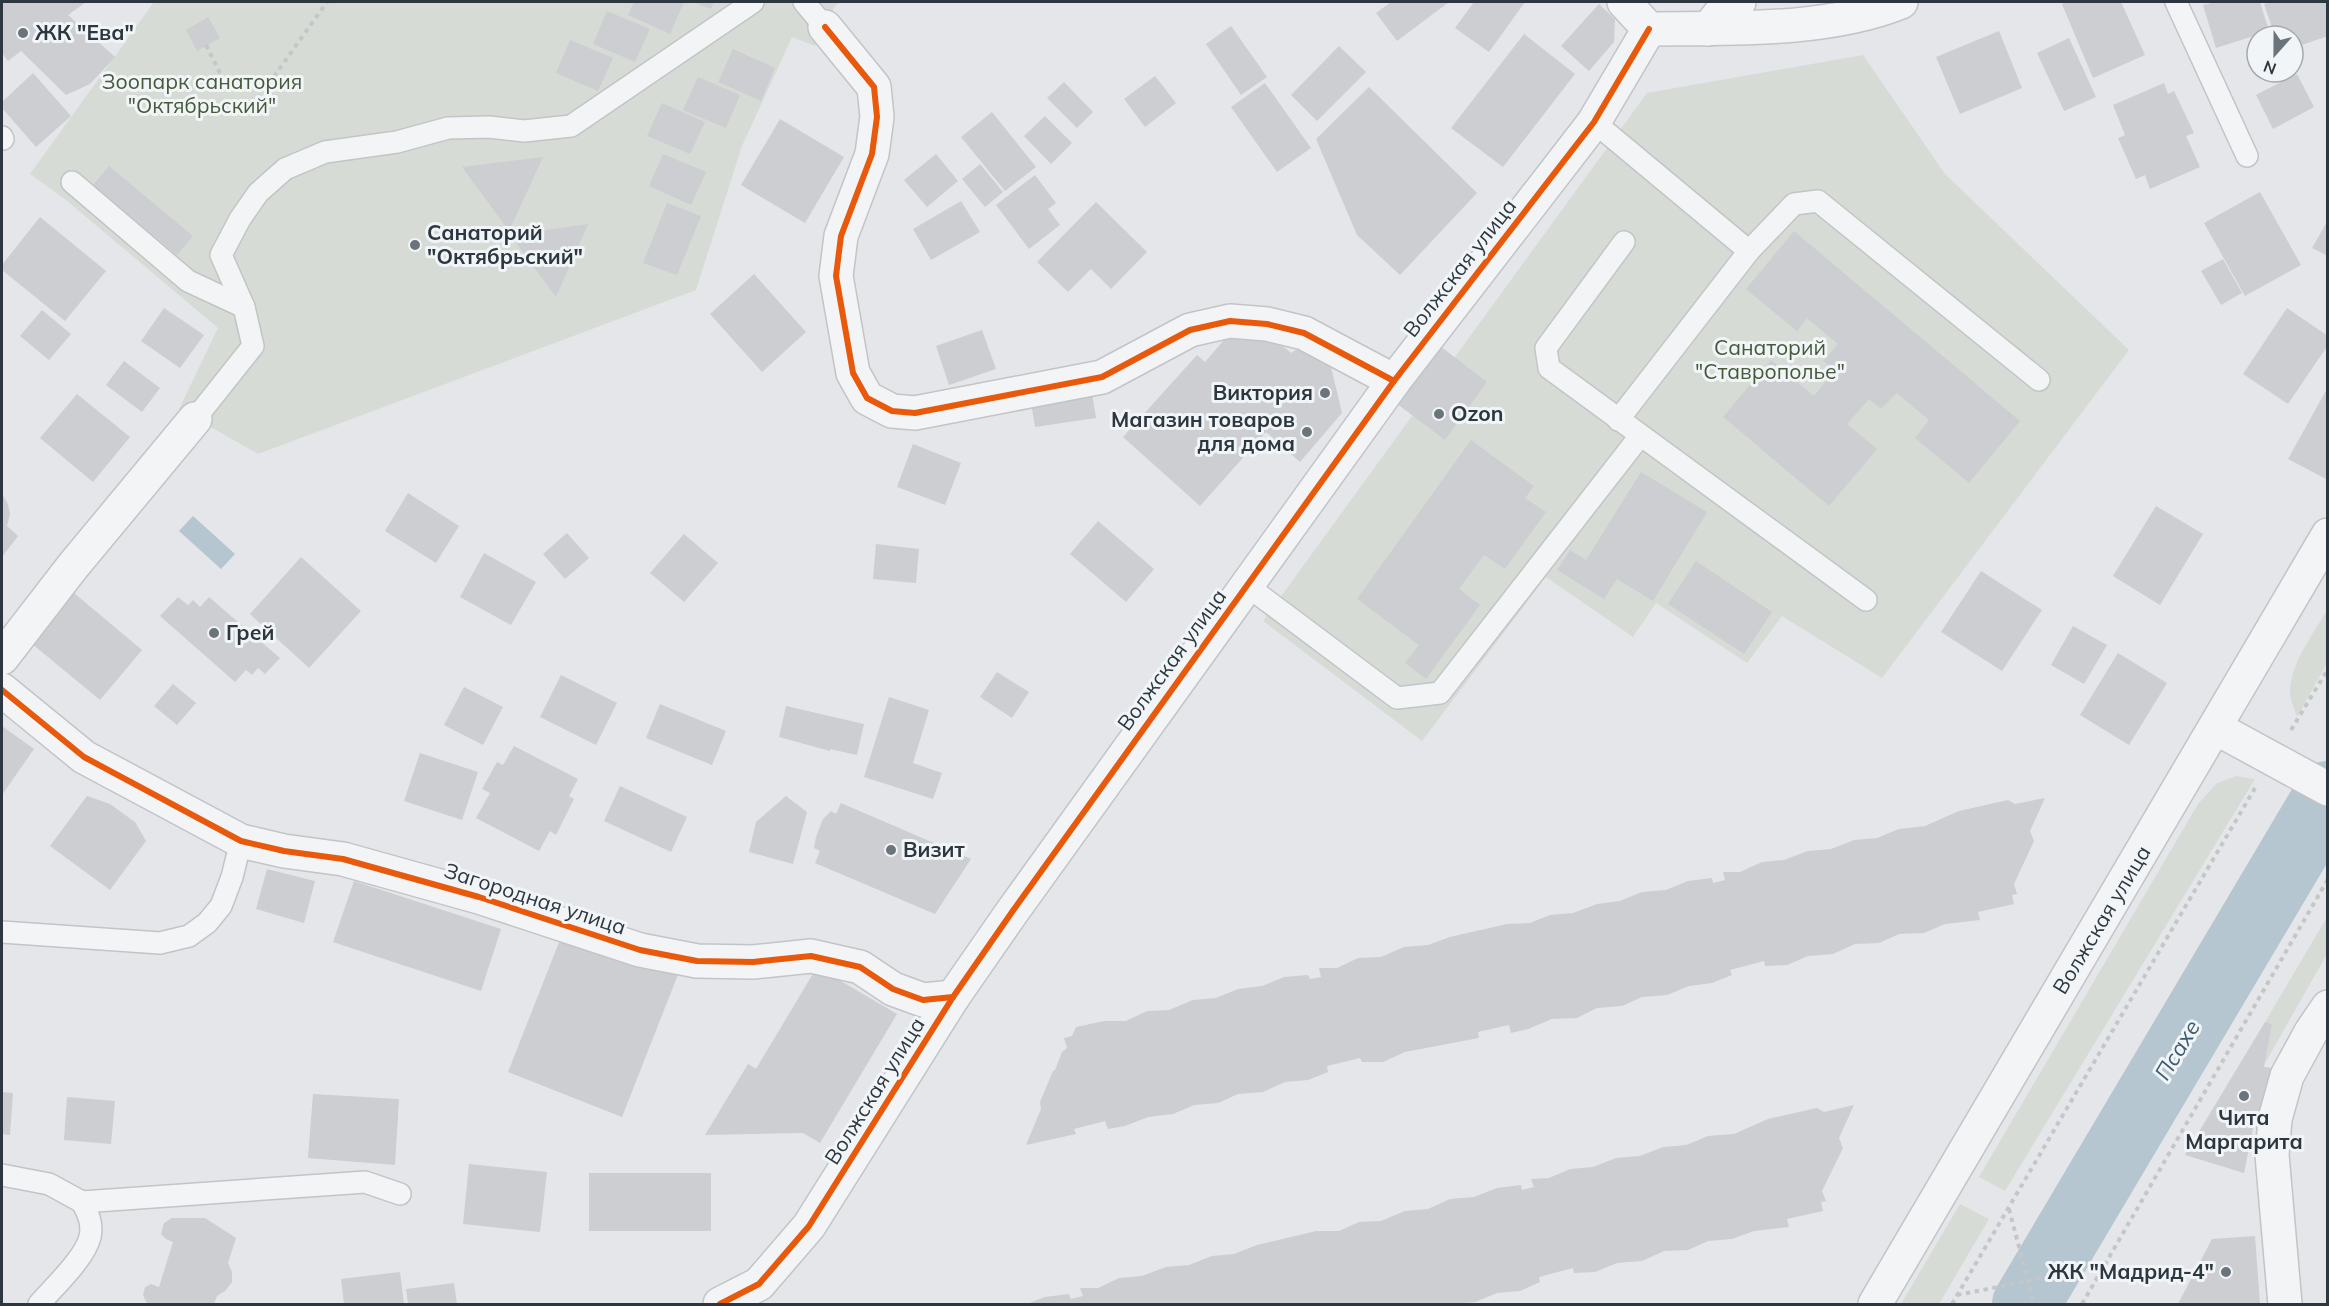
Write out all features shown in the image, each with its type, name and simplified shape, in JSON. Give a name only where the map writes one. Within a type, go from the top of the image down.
[{"type":"street","points":[[1624,2],[1649,29],[1708,29],[1809,24],[1885,8],[1901,2]]},
{"type":"street","points":[[1708,29],[1723,10],[1738,2]]},
{"type":"street","points":[[825,27],[874,87],[877,117],[872,154],[841,236],[836,276],[853,373],[867,398],[892,411],[915,413],[1101,377],[1190,330],[1230,321],[1267,324],[1304,333],[1394,381]]},
{"type":"street","name":"Волжская улица","points":[[720,1305],[759,1284],[809,1226],[953,997],[1016,906],[1394,381],[1594,122],[1649,29]]},
{"type":"street","points":[[2,658],[73,566],[195,419]]},
{"type":"street","name":"Волжская улица","points":[[1875,1305],[2328,535]]},
{"type":"street","name":"Загородная улица","points":[[2,690],[84,757],[241,841],[284,851],[343,859],[479,897],[640,950],[697,961],[753,962],[811,956],[860,967],[893,989],[923,1000],[953,997]]},
{"type":"street","points":[[2216,728],[2283,748],[2328,789]]},
{"type":"street","points":[[2285,1305],[2272,1155],[2275,1119],[2288,1076],[2311,1032],[2328,1007]]},
{"type":"lane","points":[[195,419],[253,346],[244,307],[221,255],[240,219],[258,193],[285,169],[325,152],[397,142],[448,128],[489,127],[524,131],[571,126],[753,2]]},
{"type":"lane","points":[[804,2],[825,27]]},
{"type":"lane","points":[[2176,2],[2247,156]]},
{"type":"lane","points":[[1594,122],[1749,251]]},
{"type":"lane","points":[[72,182],[188,281],[244,307]]},
{"type":"lane","points":[[1618,420],[1749,251],[1794,204],[1818,201],[2039,380]]},
{"type":"lane","points":[[1624,242],[1546,348],[1549,368],[1866,600]]},
{"type":"lane","points":[[1246,585],[1397,698],[1440,693],[1640,436]]},
{"type":"lane","points":[[2,932],[160,943],[189,936],[207,923],[221,906],[232,877],[241,841]]},
{"type":"lane","points":[[2,1174],[49,1184],[82,1202],[90,1216],[90,1238],[82,1254],[39,1305]]},
{"type":"lane","points":[[82,1202],[364,1182],[400,1194]]},
{"type":"path","points":[[253,106],[327,2]]},
{"type":"path","points":[[206,45],[227,87]]},
{"type":"path","points":[[2283,748],[2328,669]]},
{"type":"path","points":[[1952,1305],[2256,786]]},
{"type":"path","points":[[2082,1305],[2328,879]]},
{"type":"path","points":[[2008,1208],[2034,1305]]},
{"type":"path","points":[[1957,1295],[2106,1265]]},
{"type":"green space","name":"Санаторий \"Октябрьский\"","points":[[154,2],[840,2],[835,6],[815,46],[792,37],[742,146],[696,290],[258,454],[179,409],[218,328],[66,200],[30,174]]},
{"type":"green space","name":"Санаторий \"Ставрополье\"","points":[[1863,55],[1945,174],[2129,350],[1882,678],[1782,616],[1747,663],[1656,603],[1633,637],[1546,577],[1422,741],[1263,621],[1647,93]]},
{"type":"green space","points":[[2327,610],[2327,663],[2297,717],[2290,696],[2295,668]]},
{"type":"green space","points":[[2236,776],[2255,779],[2005,1191],[1979,1177],[2198,804],[2217,783]]},
{"type":"green space","points":[[2327,917],[2327,954],[2264,1065],[2272,1024],[2265,1022]]},
{"type":"green space","points":[[1960,1204],[1989,1219],[1939,1304],[1901,1304]]},
{"type":"shaded area","points":[[193,516],[235,554],[221,569],[179,531]]},
{"type":"building","points":[[2,2],[86,2],[68,15],[115,57],[90,84],[66,95],[21,51],[8,61],[2,53]]},
{"type":"building","points":[[634,2],[684,2],[670,34],[628,15]]},
{"type":"building","points":[[694,2],[714,2],[711,9]]},
{"type":"building","points":[[1391,2],[1449,2],[1397,41],[1376,13]]},
{"type":"building","points":[[1474,2],[1525,2],[1489,52],[1455,28]]},
{"type":"building","points":[[2066,2],[2121,2],[2145,55],[2093,78],[2062,4]]},
{"type":"building","points":[[2216,2],[2260,2],[2267,24],[2245,24],[2245,39],[2216,48],[2203,5]]},
{"type":"building","points":[[2328,2],[2328,36],[2305,44],[2305,24],[2271,24],[2264,4]]},
{"type":"building","points":[[1599,4],[1615,19],[1614,42],[1589,71],[1561,46]]},
{"type":"building","points":[[607,11],[650,29],[635,62],[593,44]]},
{"type":"building","points":[[208,17],[220,38],[197,51],[186,30]]},
{"type":"building","points":[[1231,26],[1267,77],[1241,95],[1206,44]]},
{"type":"building","points":[[1999,31],[2022,88],[1960,114],[1936,57]]},
{"type":"building","points":[[1524,34],[1575,74],[1503,167],[1451,128]]},
{"type":"building","points":[[2069,38],[2096,97],[2064,111],[2037,53]]},
{"type":"building","points":[[570,40],[613,58],[598,91],[556,73]]},
{"type":"building","points":[[1339,46],[1366,72],[1317,121],[1291,95]]},
{"type":"building","points":[[733,49],[775,68],[761,101],[718,82]]},
{"type":"building","points":[[33,73],[71,116],[36,147],[2,108],[2,102]]},
{"type":"building","points":[[1155,76],[1176,103],[1145,127],[1124,99]]},
{"type":"building","points":[[698,77],[740,95],[726,128],[683,110]]},
{"type":"building","points":[[1064,82],[1093,112],[1077,128],[1047,98]]},
{"type":"building","points":[[1265,83],[1311,148],[1277,172],[1231,107]]},
{"type":"building","points":[[2164,83],[2168,94],[2174,91],[2194,133],[2186,136],[2200,167],[2150,189],[2145,175],[2136,179],[2118,138],[2125,135],[2113,105]]},
{"type":"building","points":[[2277,84],[2302,84],[2314,107],[2273,129],[2256,95]]},
{"type":"building","points":[[1369,87],[1477,193],[1400,275],[1357,235],[1316,139]]},
{"type":"building","points":[[662,103],[705,122],[690,154],[647,136]]},
{"type":"building","points":[[992,112],[1036,167],[1005,191],[961,137]]},
{"type":"building","points":[[1045,116],[1072,143],[1051,164],[1024,136]]},
{"type":"building","points":[[780,119],[844,157],[805,223],[741,185]]},
{"type":"building","points":[[663,154],[706,172],[691,205],[649,186]]},
{"type":"building","points":[[936,154],[958,181],[927,207],[904,180]]},
{"type":"building","points":[[543,157],[509,231],[462,167]]},
{"type":"building","points":[[980,164],[1003,192],[985,207],[962,179]]},
{"type":"building","points":[[109,166],[193,236],[177,255],[93,185]]},
{"type":"building","points":[[1035,175],[1056,203],[1048,209],[1060,225],[1029,249],[996,205]]},
{"type":"building","points":[[2260,192],[2301,265],[2245,296],[2204,223]]},
{"type":"building","points":[[961,201],[980,232],[931,260],[913,229]]},
{"type":"building","points":[[1096,202],[1147,252],[1111,289],[1091,269],[1068,292],[1037,262]]},
{"type":"building","points":[[667,203],[701,216],[677,275],[643,263]]},
{"type":"building","points":[[40,217],[106,271],[65,321],[2,270],[2,265]]},
{"type":"building","points":[[2328,220],[2328,256],[2312,248]]},
{"type":"building","points":[[588,224],[556,297],[510,235]]},
{"type":"building","points":[[1794,231],[2020,421],[1969,483],[1915,438],[1929,420],[1897,393],[1881,409],[1869,399],[1847,424],[1877,449],[1829,506],[1723,417],[1771,360],[1814,396],[1835,370],[1823,361],[1838,344],[1807,318],[1797,331],[1746,289]]},
{"type":"building","points":[[2223,259],[2242,293],[2221,305],[2201,271]]},
{"type":"building","points":[[754,274],[806,332],[762,372],[710,314]]},
{"type":"building","points":[[164,308],[204,335],[180,368],[141,341]]},
{"type":"building","points":[[2287,308],[2328,336],[2328,345],[2288,404],[2243,374]]},
{"type":"building","points":[[42,310],[71,334],[49,360],[20,336]]},
{"type":"building","points":[[1236,326],[1253,340],[1262,328],[1291,353],[1302,346],[1331,367],[1342,413],[1300,462],[1266,432],[1200,506],[1123,437],[1197,355],[1205,362]]},
{"type":"building","points":[[982,330],[996,369],[949,385],[936,346]]},
{"type":"building","points":[[1440,346],[1487,382],[1445,440],[1396,403]]},
{"type":"building","points":[[124,361],[160,388],[142,412],[106,385]]},
{"type":"building","points":[[1091,387],[1096,418],[1035,427],[1030,396]]},
{"type":"building","points":[[2328,387],[2328,480],[2288,459]]},
{"type":"building","points":[[77,394],[130,437],[93,482],[40,438]]},
{"type":"building","points":[[1471,440],[1534,486],[1525,498],[1546,512],[1505,569],[1484,555],[1459,589],[1480,605],[1426,679],[1405,663],[1419,645],[1357,599]]},
{"type":"building","points":[[913,444],[961,463],[945,505],[897,487]]},
{"type":"building","points":[[1641,472],[1707,512],[1653,601],[1617,579],[1604,599],[1557,570],[1570,550],[1586,560]]},
{"type":"building","points":[[408,493],[459,526],[436,563],[385,531]]},
{"type":"building","points":[[2,494],[8,504],[10,514],[7,526],[18,536],[2,557]]},
{"type":"building","points":[[2156,506],[2203,534],[2160,605],[2113,576]]},
{"type":"building","points":[[1098,521],[1154,569],[1126,602],[1070,554]]},
{"type":"building","points":[[567,533],[589,558],[565,579],[543,554]]},
{"type":"building","points":[[684,534],[718,563],[684,602],[650,573]]},
{"type":"building","points":[[876,544],[919,549],[916,583],[873,579]]},
{"type":"building","points":[[484,553],[536,582],[511,625],[460,597]]},
{"type":"building","points":[[301,557],[361,611],[309,668],[250,614]]},
{"type":"building","points":[[1696,561],[1772,612],[1744,654],[1668,604]]},
{"type":"building","points":[[1981,571],[2042,610],[2002,671],[1941,632]]},
{"type":"building","points":[[74,593],[142,650],[100,700],[31,643]]},
{"type":"building","points":[[178,597],[188,605],[193,600],[200,607],[209,597],[280,658],[265,674],[258,668],[252,675],[246,670],[235,682],[160,616]]},
{"type":"building","points":[[2073,626],[2107,645],[2084,684],[2051,665]]},
{"type":"building","points":[[2118,653],[2167,683],[2129,745],[2080,715]]},
{"type":"building","points":[[997,672],[1029,692],[1012,718],[980,697]]},
{"type":"building","points":[[561,675],[617,703],[596,745],[540,717]]},
{"type":"building","points":[[173,684],[196,703],[177,725],[154,706]]},
{"type":"building","points":[[464,687],[503,707],[483,745],[444,725]]},
{"type":"building","points":[[889,697],[929,710],[913,763],[942,773],[933,799],[864,777]]},
{"type":"building","points":[[660,704],[726,731],[712,765],[646,738]]},
{"type":"building","points":[[786,706],[864,724],[857,755],[830,749],[830,751],[779,737]]},
{"type":"building","points":[[2,726],[34,749],[2,795]]},
{"type":"building","points":[[514,746],[578,779],[569,796],[574,799],[556,835],[550,831],[539,851],[476,818],[490,793],[482,789],[497,762],[503,765]]},
{"type":"building","points":[[420,753],[478,772],[462,820],[404,801]]},
{"type":"building","points":[[620,786],[687,817],[671,852],[604,821]]},
{"type":"building","points":[[87,796],[110,804],[135,822],[146,841],[110,890],[50,846]]},
{"type":"building","points":[[786,796],[807,812],[793,864],[749,852],[756,822]]},
{"type":"building","points":[[2045,798],[2030,831],[2034,841],[2014,884],[2017,894],[2012,895],[2014,904],[1978,912],[1980,920],[1945,924],[1924,933],[1899,934],[1879,943],[1855,944],[1833,954],[1808,956],[1787,965],[1765,966],[1764,961],[1730,970],[1732,975],[1712,983],[1689,986],[1667,995],[1642,997],[1622,1006],[1597,1008],[1577,1018],[1552,1019],[1511,1033],[1509,1025],[1478,1032],[1479,1038],[1405,1052],[1383,1062],[1362,1062],[1360,1058],[1327,1066],[1328,1072],[1308,1080],[1285,1082],[1263,1092],[1238,1094],[1218,1103],[1194,1105],[1173,1114],[1148,1117],[1125,1126],[1108,1129],[1105,1121],[1074,1129],[1076,1134],[1026,1145],[1053,1071],[1062,1052],[1067,1048],[1064,1038],[1072,1036],[1076,1027],[1104,1021],[1126,1021],[1147,1011],[1169,1010],[1193,1000],[1216,998],[1238,989],[1262,986],[1284,977],[1308,975],[1310,979],[1321,977],[1319,968],[1337,968],[1358,958],[1381,957],[1404,947],[1428,945],[1450,937],[1507,924],[1530,923],[1550,915],[1573,913],[1597,904],[1620,901],[1642,892],[1666,890],[1688,881],[1712,878],[1713,883],[1725,880],[1723,872],[1740,872],[1762,862],[1784,860],[1808,851],[1831,849],[1854,840],[1877,838],[1899,829],[1925,826],[1959,811],[2008,800],[2015,804]]},
{"type":"building","points":[[841,803],[971,859],[935,914],[815,863],[820,851],[814,848],[816,837],[823,819],[831,811],[836,814]]},
{"type":"building","points":[[267,869],[315,881],[304,923],[256,909]]},
{"type":"building","points":[[354,881],[501,929],[481,991],[333,942]]},
{"type":"building","points":[[565,927],[679,972],[622,1117],[508,1072]]},
{"type":"building","points":[[817,967],[897,1014],[820,1143],[803,1133],[705,1135],[748,1064],[756,1069]]},
{"type":"building","name":"Чита Маргарита","points":[[2265,1022],[2272,1024],[2264,1067],[2272,1068],[2261,1125],[2254,1123],[2244,1173],[2185,1155]]},
{"type":"building","points":[[2,1092],[13,1093],[10,1135],[2,1134]]},
{"type":"building","points":[[313,1094],[399,1099],[395,1165],[308,1158]]},
{"type":"building","points":[[67,1097],[115,1101],[111,1144],[64,1140]]},
{"type":"building","points":[[1854,1105],[1839,1138],[1843,1148],[1822,1191],[1826,1201],[1821,1202],[1823,1211],[1787,1219],[1789,1227],[1754,1231],[1732,1239],[1708,1241],[1688,1250],[1664,1251],[1642,1261],[1617,1263],[1595,1272],[1574,1273],[1573,1268],[1539,1277],[1540,1282],[1520,1291],[1497,1293],[1475,1302],[1450,1304],[1027,1304],[1045,1297],[1069,1294],[1071,1299],[1083,1296],[1080,1288],[1098,1288],[1119,1278],[1142,1276],[1166,1267],[1189,1265],[1212,1256],[1234,1254],[1257,1245],[1316,1231],[1339,1231],[1359,1222],[1381,1221],[1405,1211],[1428,1209],[1450,1199],[1474,1197],[1497,1188],[1521,1185],[1522,1190],[1534,1187],[1531,1179],[1549,1178],[1570,1169],[1593,1167],[1616,1158],[1640,1156],[1663,1147],[1686,1145],[1708,1136],[1734,1134],[1768,1119],[1817,1108],[1824,1112]]},
{"type":"building","points":[[469,1164],[547,1172],[540,1232],[463,1224]]},
{"type":"building","points":[[589,1173],[711,1173],[711,1231],[589,1231]]},
{"type":"building","points":[[172,1218],[205,1218],[236,1238],[228,1263],[232,1272],[232,1282],[225,1291],[217,1296],[214,1304],[149,1304],[146,1302],[143,1295],[145,1287],[151,1284],[159,1287],[173,1242],[161,1234],[164,1223]]},
{"type":"building","name":"ЖК \"Мадрид-4\"","points":[[2255,1236],[2260,1304],[2178,1304],[2212,1239]]},
{"type":"building","points":[[400,1272],[404,1304],[344,1304],[341,1279]]},
{"type":"building","points":[[454,1283],[457,1304],[408,1304],[406,1289]]},
{"type":"waterway","name":"Псахе","points":[[2026,1304],[2328,795]]},
{"type":"cycle path","points":[[825,27],[874,87],[877,117],[872,154],[841,236],[836,276],[853,373],[867,398],[892,411],[915,413],[1102,377],[1190,330],[1230,321],[1267,324],[1304,333],[1394,381]]},
{"type":"cycle path","points":[[720,1304],[759,1284],[809,1226],[953,997],[1012,912],[1394,381],[1594,122],[1649,29]]},
{"type":"cycle path","points":[[2,690],[84,757],[241,841],[284,851],[343,859],[479,897],[640,950],[697,961],[753,962],[811,956],[860,967],[893,989],[923,1000],[953,997]]},
{"type":"place","name":"ЖК \"Ева\"","points":[[23,33]]},
{"type":"place","name":"Санаторий \"Октябрьский\"","points":[[415,245]]},
{"type":"place","name":"Виктория","points":[[1325,393]]},
{"type":"place","name":"Ozon","points":[[1439,414]]},
{"type":"place","name":"Магазин товаров для дома","points":[[1307,432]]},
{"type":"place","name":"Грей","points":[[214,633]]},
{"type":"place","name":"Визит","points":[[891,850]]},
{"type":"place","name":"Чита Маргарита","points":[[2244,1096]]},
{"type":"place","name":"ЖК \"Мадрид-4\"","points":[[2226,1272]]},
{"type":"park label","name":"Зоопарк санатория \"Октябрьский\"","points":[[202,94]]}]
